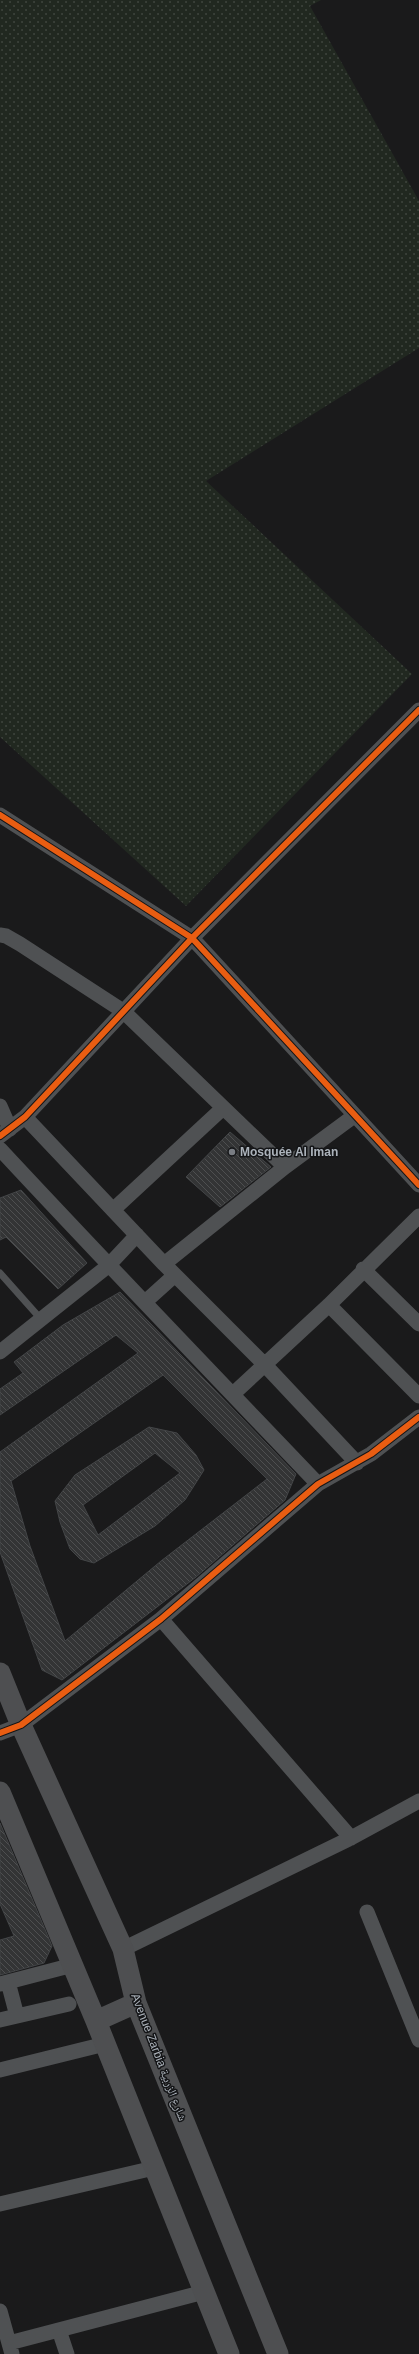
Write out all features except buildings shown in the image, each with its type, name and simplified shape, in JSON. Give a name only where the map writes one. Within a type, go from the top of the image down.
[{"type":"main road","name":"Avenue Zarbia شارع الزربية","points":[[0,1673],[21,1726],[123,1949],[136,2003],[278,2354]]},
{"type":"main road","points":[[0,1792],[96,2020],[229,2354]]},
{"type":"main road","points":[[96,2020],[136,2003]]},
{"type":"street","points":[[0,1106],[5,1133],[25,1117],[192,938],[419,710]]},
{"type":"street","points":[[0,815],[192,938],[419,1185]]},
{"type":"street","points":[[0,935],[6,936],[20,944],[123,1011],[285,1167]]},
{"type":"street","points":[[114,1209],[223,1108]]},
{"type":"street","points":[[164,1264],[285,1167],[354,1116]]},
{"type":"street","points":[[25,1117],[114,1209],[164,1264],[265,1365],[357,1463]]},
{"type":"street","points":[[0,1149],[108,1266],[145,1302],[318,1484]]},
{"type":"street","points":[[232,1394],[329,1305],[419,1216]]},
{"type":"street","points":[[0,1352],[40,1318],[108,1266],[137,1235]]},
{"type":"street","points":[[363,1270],[419,1324]]},
{"type":"street","points":[[145,1302],[175,1275]]},
{"type":"street","points":[[329,1305],[419,1396]]},
{"type":"street","points":[[0,1732],[21,1726],[161,1619],[318,1484],[357,1463],[394,1438],[419,1417]]},
{"type":"street","points":[[161,1619],[351,1838]]},
{"type":"street","points":[[123,1949],[351,1838],[419,1801]]},
{"type":"street","points":[[367,1912],[419,2040]]},
{"type":"street","points":[[17,2016],[4,1983],[73,1965]]},
{"type":"street","points":[[0,2020],[69,2004]]},
{"type":"street","points":[[0,2070],[105,2044]]},
{"type":"street","points":[[0,2204],[154,2168]]},
{"type":"street","points":[[0,2311],[10,2349],[59,2330],[204,2292]]},
{"type":"street","points":[[59,2330],[66,2354]]},
{"type":"lane","points":[[0,1273],[40,1318]]},
{"type":"shaded area","points":[[0,0],[321,0],[310,6],[419,201],[419,348],[206,481],[412,674],[186,906],[0,737]]},
{"type":"cycle path","points":[[0,1136],[25,1117],[192,938],[419,710]]},
{"type":"cycle path","points":[[0,815],[192,938],[419,1185]]},
{"type":"cycle path","points":[[0,1733],[21,1725],[161,1619],[318,1484],[371,1454],[419,1417]]},
{"type":"place","name":"Mosquée Al Iman","points":[[232,1152]]}]
